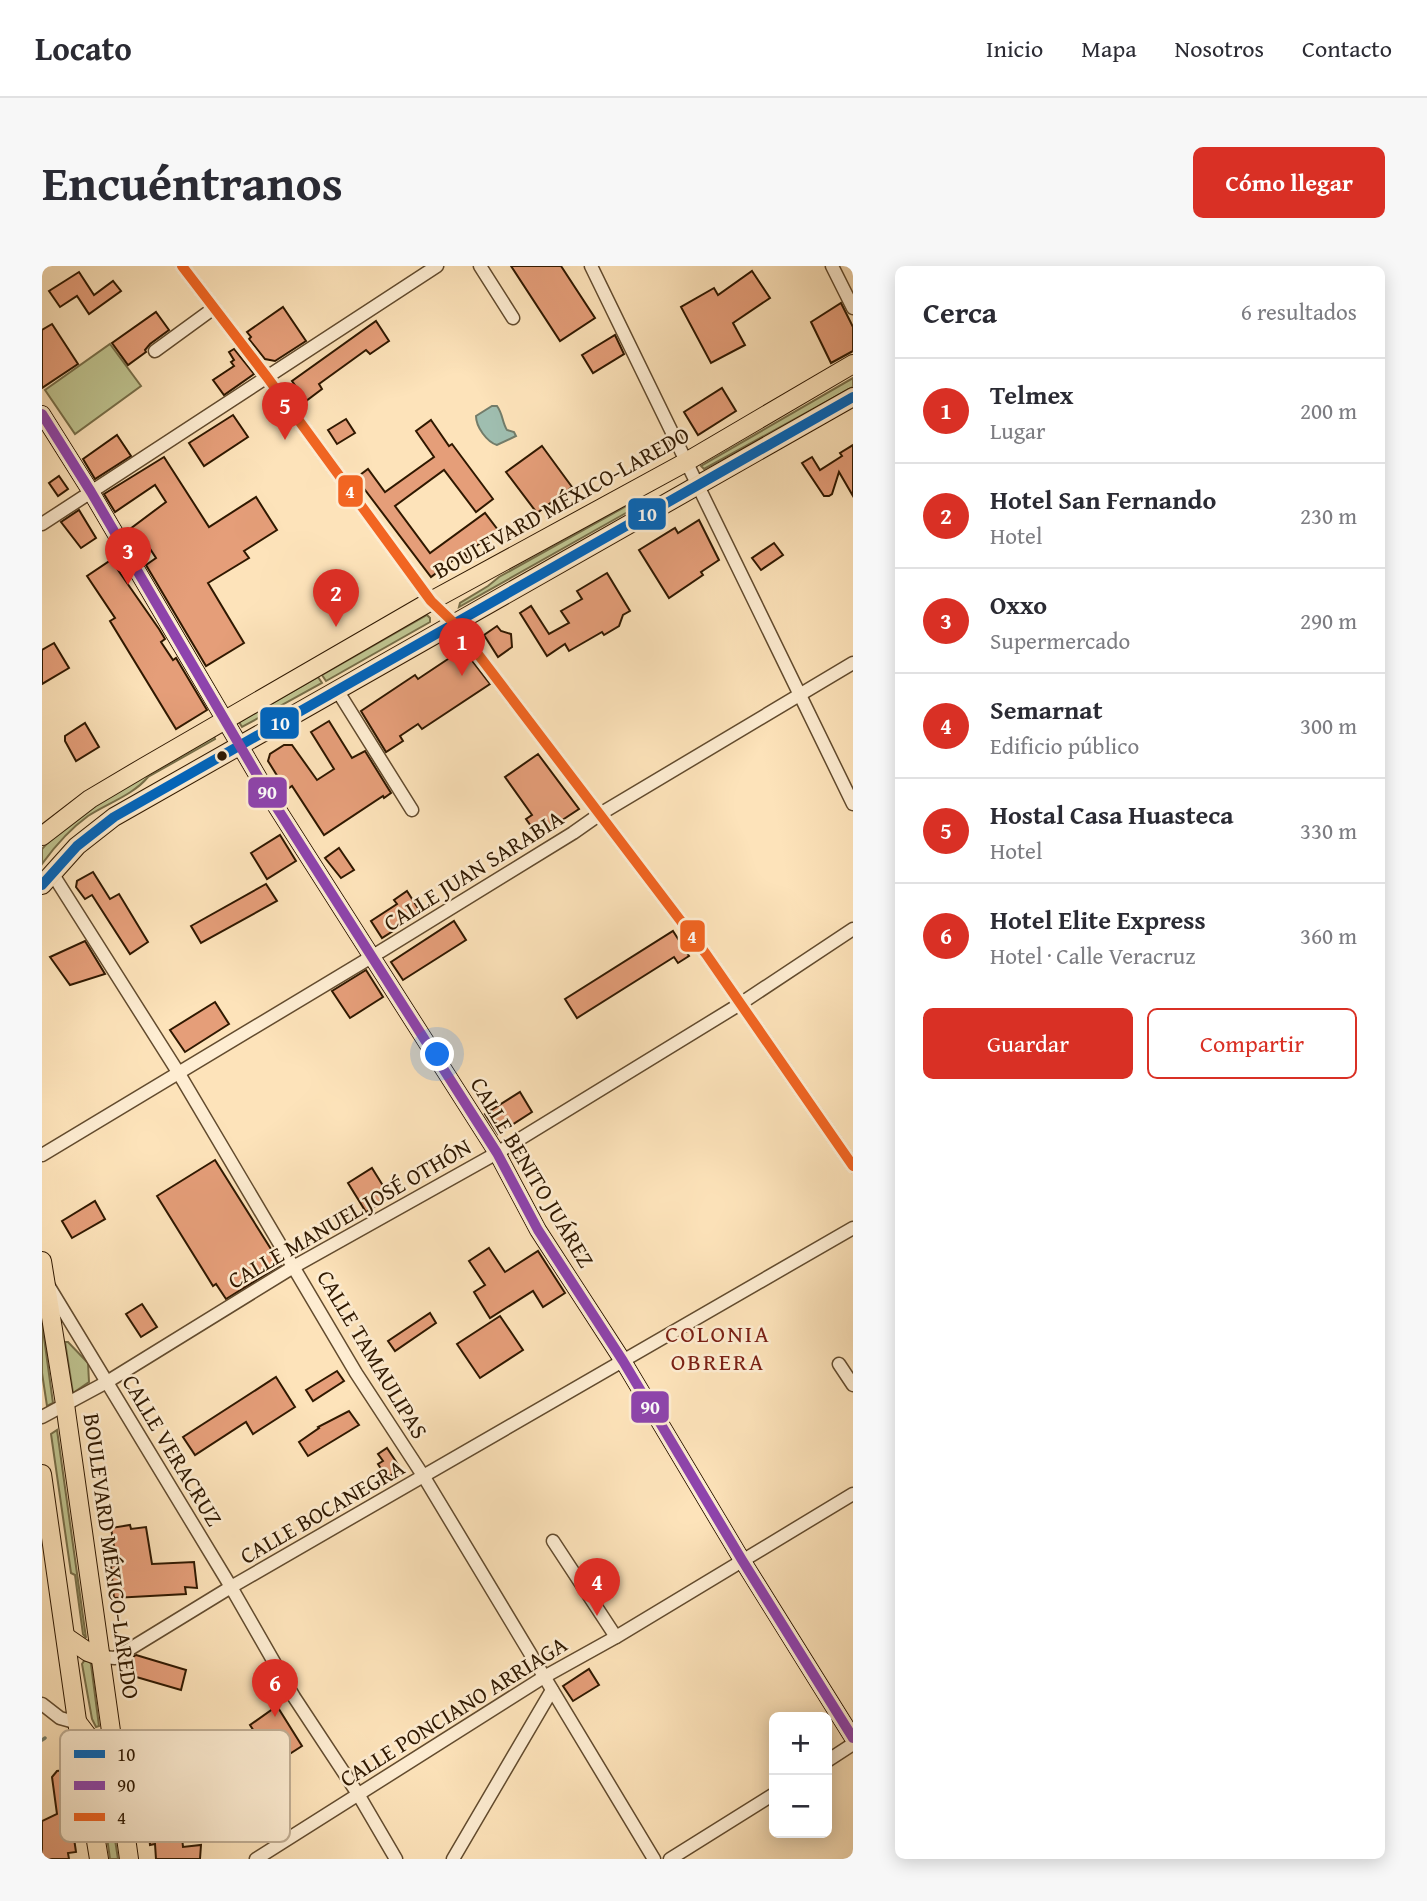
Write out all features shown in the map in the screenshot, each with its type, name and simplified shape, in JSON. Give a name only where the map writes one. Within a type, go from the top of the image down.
[{"type":"main road","name":"BOULEVARD MÉXICO-LAREDO","points":[[42,836],[90,799],[431,601],[686,462],[853,364]]},
{"type":"main road","points":[[47,879],[77,846],[114,817],[853,397]]},
{"type":"main road","name":"BOULEVARD MÉXICO-LAREDO","points":[[43,1269],[112,1730]]},
{"type":"main road","points":[[42,1474],[47,1541],[66,1637],[79,1730]]},
{"type":"main road","points":[[66,1637],[102,1657]]},
{"type":"main road","points":[[78,1723],[83,1730]]},
{"type":"street","points":[[182,266],[431,601],[455,624],[706,954],[853,1166]]},
{"type":"street","points":[[42,524],[267,377],[415,272],[437,266]]},
{"type":"street","points":[[480,266],[513,318]]},
{"type":"street","points":[[591,266],[853,804]]},
{"type":"street","points":[[832,266],[853,308]]},
{"type":"street","points":[[155,351],[214,308]]},
{"type":"street","name":"CALLE BENITO JUÁREZ","points":[[42,414],[92,492],[271,797],[497,1153],[538,1230],[623,1361],[741,1560],[853,1738]]},
{"type":"street","name":"CALLE JUAN SARABIA","points":[[42,1155],[373,957],[600,814],[853,663]]},
{"type":"street","points":[[337,690],[412,810]]},
{"type":"street","name":"CALLE TAMAULIPAS","points":[[47,879],[178,1072],[356,1373],[424,1477],[654,1859]]},
{"type":"street","name":"CALLE MANUEL JOSÉ OTHÓN","points":[[42,1417],[107,1382],[295,1266],[497,1153],[740,1004],[853,929]]},
{"type":"street","name":"CALLE BOCANEGRA","points":[[102,1657],[115,1658],[231,1587],[853,1228]]},
{"type":"street","name":"CALLE VERACRUZ","points":[[43,1269],[294,1697],[358,1794],[396,1859]]},
{"type":"street","points":[[839,1364],[853,1385]]},
{"type":"street","name":"CALLE PONCIANO ARRIAGA","points":[[290,1837],[544,1677],[616,1637],[853,1494]]},
{"type":"street","points":[[553,1541],[616,1637]]},
{"type":"street","points":[[453,1859],[552,1690]]},
{"type":"street","points":[[42,1704],[60,1718],[78,1723]]},
{"type":"street","points":[[832,1758],[853,1744]]},
{"type":"street","points":[[670,1859],[769,1797]]},
{"type":"street","name":"CALLE PONCIANO ARRIAGA","points":[[256,1859],[283,1842]]},
{"type":"green space","points":[[110,344],[141,386],[75,434],[45,390]]},
{"type":"green space","points":[[853,378],[853,387],[704,469],[701,466]]},
{"type":"green space","points":[[630,504],[633,509],[459,607],[460,603],[499,577]]},
{"type":"green space","points":[[427,615],[430,622],[326,681],[322,675]]},
{"type":"green space","points":[[318,677],[322,683],[242,727],[239,722]]},
{"type":"green space","points":[[214,736],[215,739],[148,777],[128,794],[88,816],[63,838],[42,864],[42,849],[84,811]]},
{"type":"green space","points":[[42,1323],[53,1403],[47,1406],[42,1373]]},
{"type":"green space","points":[[65,1342],[88,1363],[89,1382],[73,1393]]},
{"type":"green space","points":[[57,1430],[86,1638],[83,1634],[75,1575],[71,1573],[51,1434]]},
{"type":"green space","points":[[84,1661],[91,1664],[99,1726],[96,1727],[92,1719],[82,1664]]},
{"type":"green space","points":[[108,1842],[115,1842],[118,1859],[110,1859]]},
{"type":"shaded area","points":[[492,406],[497,406],[507,430],[514,432],[516,436],[497,445],[486,437],[476,420],[476,416]]},
{"type":"building","points":[[511,266],[561,266],[595,318],[560,341]]},
{"type":"building","points":[[752,271],[770,298],[733,323],[745,345],[711,363],[681,307],[714,288],[718,295]]},
{"type":"building","points":[[79,272],[94,295],[113,281],[121,291],[89,314],[77,296],[60,307],[49,291]]},
{"type":"building","points":[[841,303],[853,327],[853,351],[831,363],[811,322]]},
{"type":"building","points":[[283,307],[306,341],[275,361],[265,359],[249,339],[251,337],[247,332]]},
{"type":"building","points":[[156,312],[169,330],[128,365],[112,343]]},
{"type":"building","points":[[376,321],[389,341],[370,354],[366,350],[319,384],[322,389],[306,401],[292,381]]},
{"type":"building","points":[[52,324],[78,364],[42,388],[42,330]]},
{"type":"building","points":[[615,335],[624,354],[593,373],[582,355]]},
{"type":"building","points":[[234,349],[254,374],[224,395],[213,380],[234,366],[229,352]]},
{"type":"building","points":[[722,388],[736,411],[698,435],[684,412]]},
{"type":"building","points":[[233,415],[248,437],[204,466],[189,443]]},
{"type":"building","points":[[346,419],[355,433],[337,444],[328,430]]},
{"type":"building","points":[[431,420],[493,499],[476,512],[444,470],[395,506],[430,553],[485,513],[498,530],[475,547],[477,550],[467,557],[464,552],[431,577],[356,478],[368,469],[385,492],[434,457],[416,431]]},
{"type":"building","points":[[117,435],[131,456],[95,479],[83,459]]},
{"type":"building","points":[[853,445],[853,496],[839,472],[832,494],[824,496],[802,463],[812,457],[820,470],[842,456],[840,453]]},
{"type":"building","points":[[542,446],[572,487],[537,513],[506,472]]},
{"type":"building","points":[[164,457],[209,527],[256,497],[277,530],[244,551],[249,558],[208,583],[244,643],[206,666],[146,565],[156,558],[141,535],[132,541],[126,532],[166,502],[155,485],[115,512],[104,494]]},
{"type":"building","points":[[59,476],[68,489],[58,496],[49,483]]},
{"type":"building","points":[[79,510],[96,538],[81,548],[61,522]]},
{"type":"building","points":[[699,520],[719,560],[701,572],[703,575],[669,598],[639,550],[675,528],[678,533]]},
{"type":"building","points":[[774,543],[783,555],[761,570],[752,558]]},
{"type":"building","points":[[111,560],[159,629],[165,639],[161,642],[173,660],[176,658],[207,710],[176,729],[110,621],[115,618],[87,576]]},
{"type":"building","points":[[607,573],[630,611],[623,615],[619,626],[604,635],[602,632],[569,651],[565,644],[547,656],[520,613],[531,606],[549,634],[569,623],[561,611],[582,599],[577,591]]},
{"type":"building","points":[[497,626],[501,631],[511,634],[512,647],[498,657],[484,635]]},
{"type":"building","points":[[54,643],[69,668],[42,684],[42,650]]},
{"type":"building","points":[[463,649],[490,684],[422,729],[418,724],[400,736],[403,741],[386,752],[361,711],[415,675],[418,679]]},
{"type":"building","points":[[329,721],[352,758],[365,751],[391,793],[324,835],[292,786],[286,790],[268,761],[270,754],[284,745],[292,745],[317,780],[334,769],[311,732]]},
{"type":"building","points":[[85,723],[99,747],[76,761],[65,736]]},
{"type":"building","points":[[538,754],[579,809],[538,836],[526,819],[532,815],[505,777]]},
{"type":"building","points":[[280,835],[296,861],[267,879],[251,853]]},
{"type":"building","points":[[339,848],[354,870],[341,878],[325,858]]},
{"type":"building","points":[[93,872],[110,899],[119,894],[148,942],[130,954],[92,895],[85,899],[76,887],[77,881]]},
{"type":"building","points":[[266,884],[277,901],[201,943],[191,926]]},
{"type":"building","points":[[407,891],[421,913],[382,938],[371,921],[397,904],[394,900]]},
{"type":"building","points":[[454,921],[466,940],[403,980],[391,962]]},
{"type":"building","points":[[673,931],[689,956],[678,963],[674,957],[577,1018],[565,999]]},
{"type":"building","points":[[85,941],[105,974],[70,985],[50,957]]},
{"type":"building","points":[[366,970],[383,997],[350,1018],[332,991]]},
{"type":"building","points":[[215,1002],[229,1024],[185,1052],[170,1030]]},
{"type":"building","points":[[520,1092],[532,1112],[498,1134],[485,1114]]},
{"type":"building","points":[[215,1160],[281,1265],[226,1299],[216,1284],[213,1286],[157,1196]]},
{"type":"building","points":[[372,1168],[390,1197],[366,1212],[348,1183]]},
{"type":"building","points":[[95,1201],[105,1219],[72,1238],[62,1221]]},
{"type":"building","points":[[489,1248],[505,1272],[538,1251],[565,1293],[543,1307],[533,1291],[490,1318],[474,1292],[485,1285],[469,1261]]},
{"type":"building","points":[[142,1304],[157,1327],[141,1337],[126,1314]]},
{"type":"building","points":[[430,1313],[436,1323],[395,1351],[388,1341]]},
{"type":"building","points":[[500,1316],[523,1350],[480,1378],[457,1344]]},
{"type":"building","points":[[337,1371],[344,1381],[313,1401],[306,1390]]},
{"type":"building","points":[[276,1377],[295,1407],[253,1434],[246,1422],[195,1455],[183,1437]]},
{"type":"building","points":[[349,1411],[359,1425],[308,1456],[299,1442],[318,1427]]},
{"type":"building","points":[[387,1448],[399,1466],[397,1471],[387,1478],[378,1464],[383,1461],[378,1454]]},
{"type":"building","points":[[130,1525],[131,1529],[146,1527],[152,1564],[194,1562],[197,1588],[185,1587],[186,1594],[114,1598],[111,1566],[117,1565],[111,1528]]},
{"type":"building","points":[[136,1655],[186,1670],[181,1690],[126,1674],[130,1659]]},
{"type":"building","points":[[589,1669],[599,1685],[573,1701],[563,1686]]},
{"type":"building","points":[[277,1706],[302,1746],[290,1754],[290,1730],[253,1730],[250,1725]]},
{"type":"building","points":[[60,1771],[60,1842],[75,1842],[76,1852],[68,1853],[69,1859],[42,1859],[42,1821],[57,1814],[52,1777]]},
{"type":"building","points":[[150,1842],[182,1842],[183,1847],[201,1845],[200,1859],[156,1859],[155,1844],[150,1845]]},
{"type":"transit line","name":"4","points":[[182,266],[431,601],[455,624],[706,954],[853,1166]]},
{"type":"transit line","name":"10","points":[[42,885],[77,846],[114,817],[853,397]]},
{"type":"transit line","name":"90","points":[[42,414],[91,492],[270,797],[497,1153],[538,1230],[623,1361],[853,1738]]},
{"type":"place","name":"Hostal Casa Huasteca","points":[[285,440]]},
{"type":"place","name":"Oxxo","points":[[128,585]]},
{"type":"place","name":"Hotel San Fernando","points":[[336,627]]},
{"type":"place","name":"Telmex","points":[[462,676]]},
{"type":"place","name":"Semarnat","points":[[597,1616]]},
{"type":"place","name":"Hotel Elite Express","points":[[275,1717]]},
{"type":"district","name":"COLONIA OBRERA","points":[[718,1347]]}]
